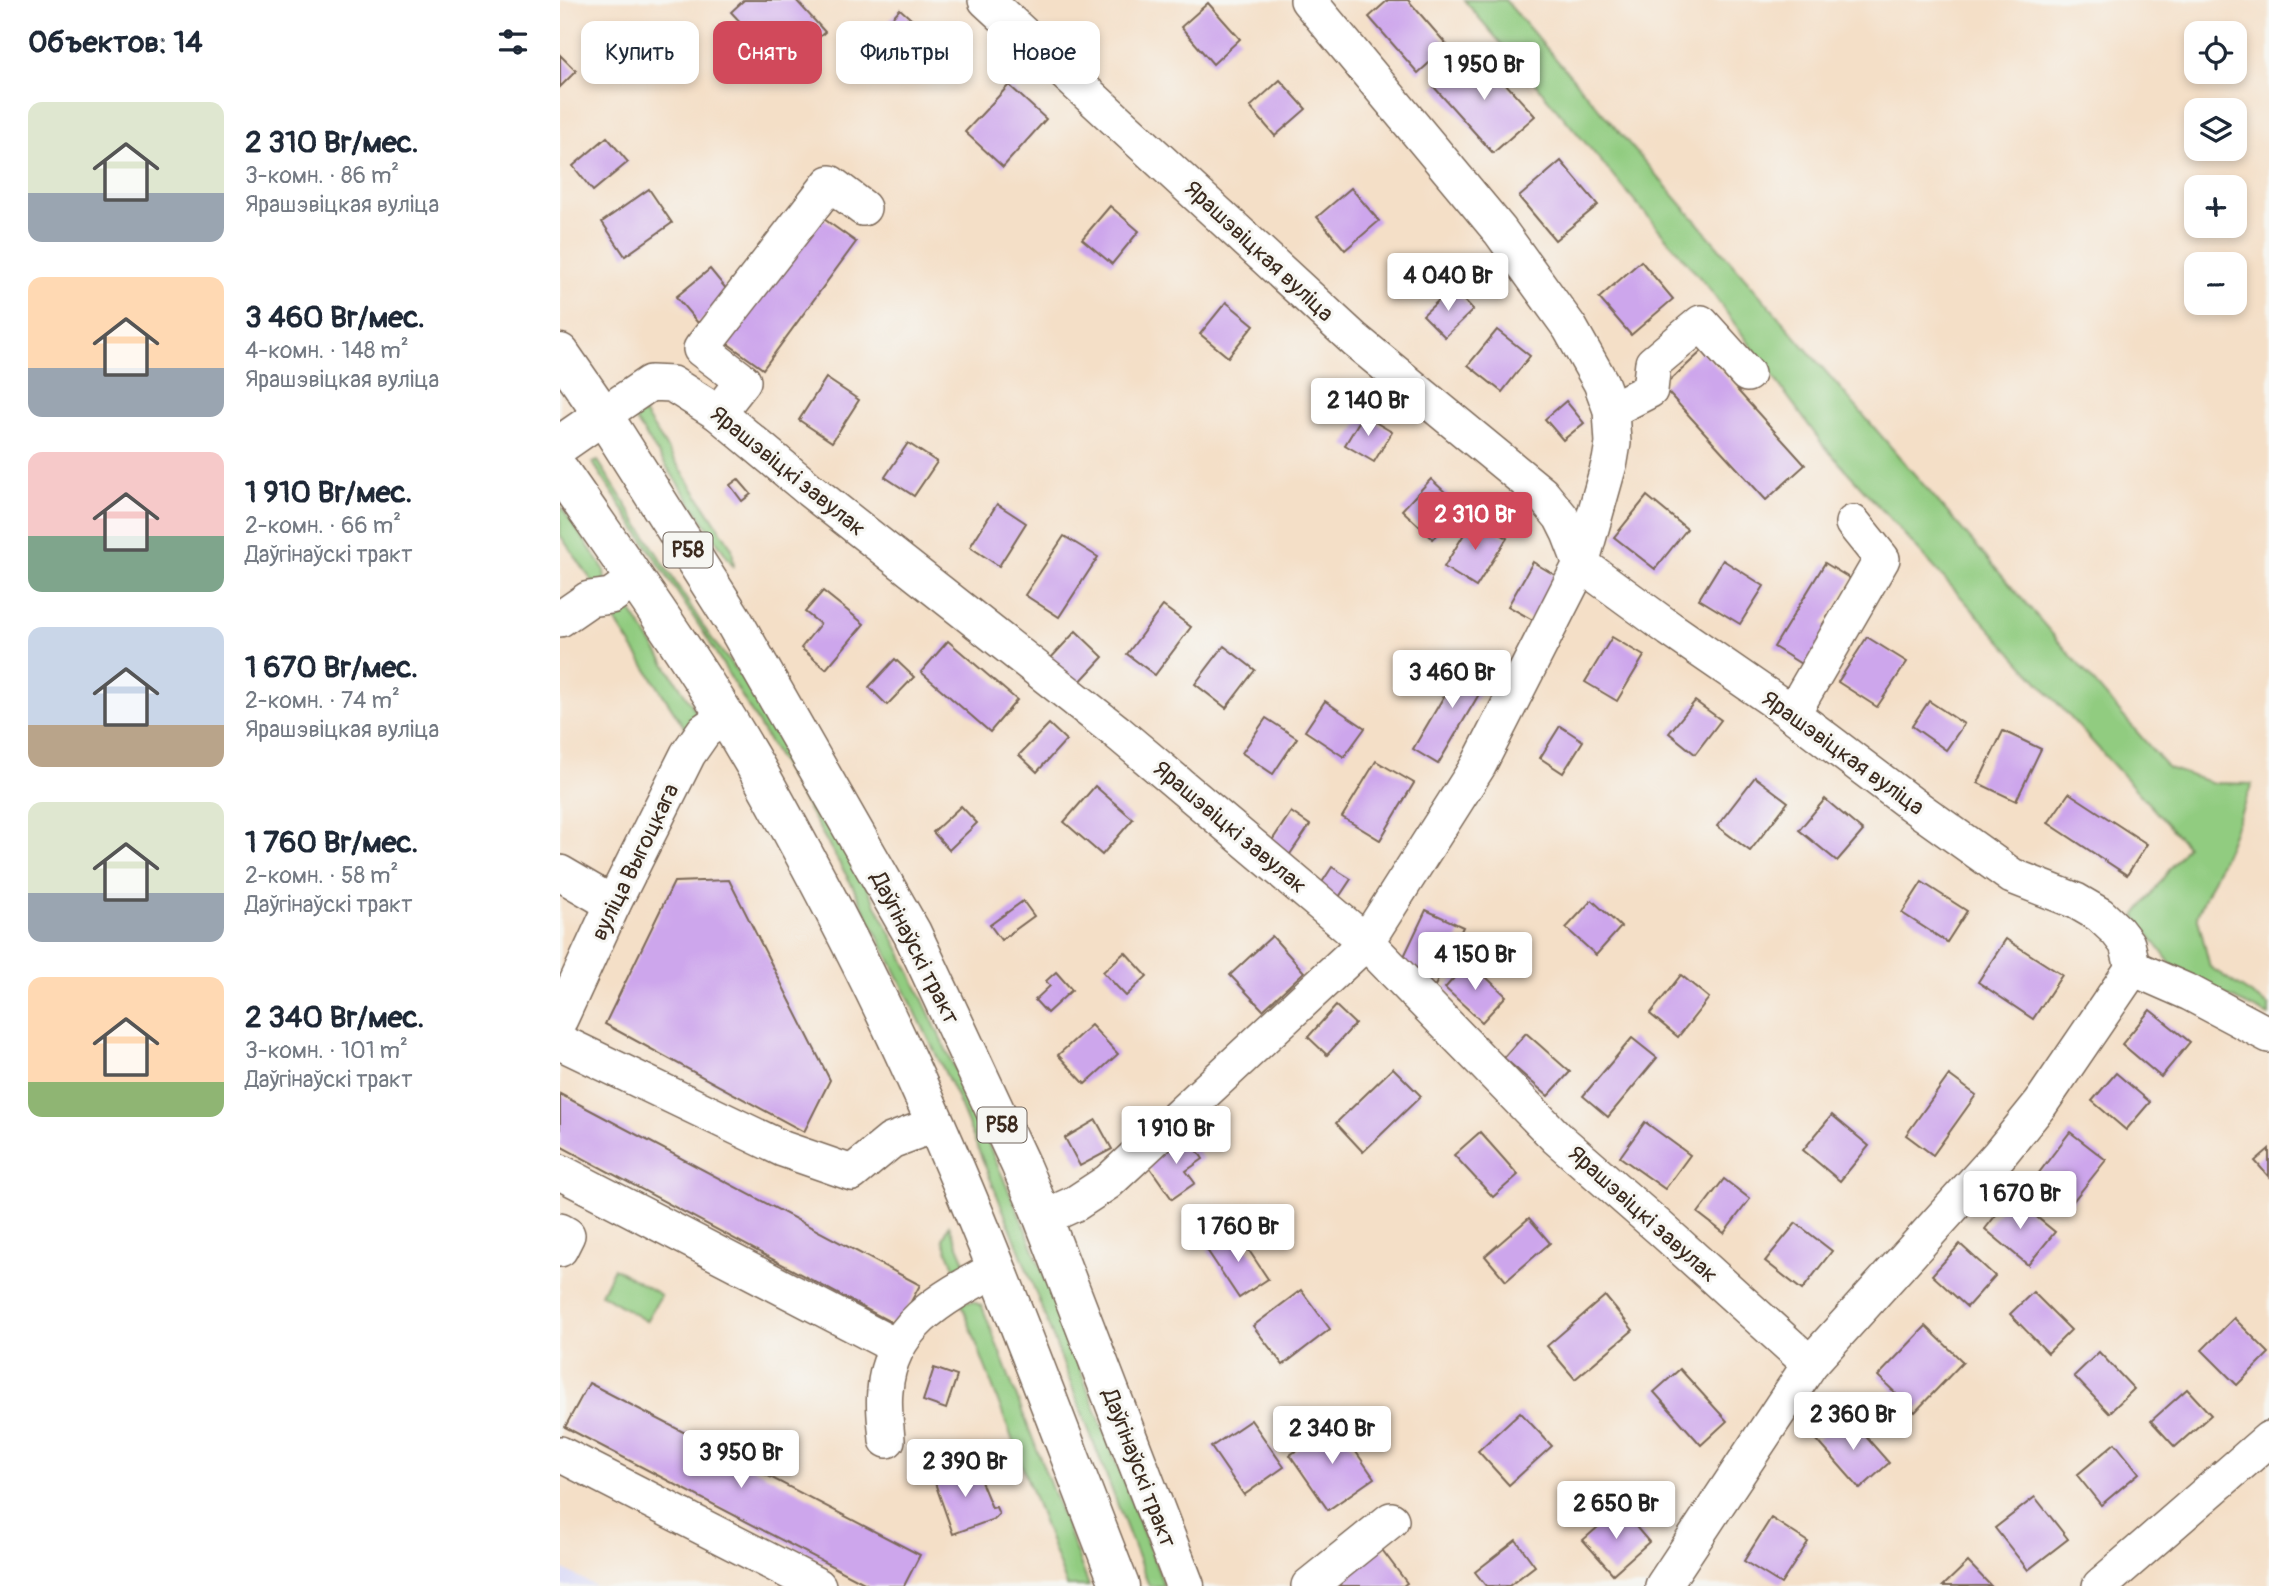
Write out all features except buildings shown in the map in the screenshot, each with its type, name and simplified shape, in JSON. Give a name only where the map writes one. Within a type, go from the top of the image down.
[{"type":"main road","name":"Даўгінаўскі тракт","points":[[560,353],[603,415],[733,621],[912,933],[1020,1164],[1185,1586]]},
{"type":"main road","points":[[560,445],[603,415]]},
{"type":"main road","name":"Р58","points":[[560,471],[726,716],[846,935],[936,1124],[1120,1586]]},
{"type":"street","name":"Ярашэвіцкая вуліца","points":[[986,0],[1355,340],[1542,495],[1561,517],[1581,564],[1792,714],[2012,876],[2076,901],[2100,915],[2127,944],[2133,968]]},
{"type":"street","points":[[1042,1218],[1076,1203],[1108,1182],[1366,942],[1478,766],[1581,564],[1614,443],[1611,410],[1601,383],[1588,358],[1536,280],[1421,133],[1308,0]]},
{"type":"street","points":[[718,413],[743,381],[701,349],[830,183],[863,208]]},
{"type":"street","points":[[1611,410],[1650,390],[1653,363],[1701,323],[1747,374]]},
{"type":"street","name":"Ярашэвіцкі завулак","points":[[603,415],[650,383],[672,384],[718,413],[810,490],[1117,732],[1366,942],[1557,1138],[1810,1364]]},
{"type":"street","points":[[1792,714],[1882,559],[1853,523]]},
{"type":"street","points":[[560,619],[589,599],[611,596],[635,579]]},
{"type":"street","name":"вуліца Выгоцкага","points":[[560,1019],[613,904],[688,754],[704,731],[726,716]]},
{"type":"street","points":[[560,873],[613,904]]},
{"type":"street","points":[[1663,1586],[1810,1364],[1999,1155],[2041,1103],[2133,968],[2190,993],[2269,1035]]},
{"type":"street","points":[[560,1042],[783,1149],[852,1173],[891,1141],[936,1124]]},
{"type":"street","points":[[560,1172],[895,1346]]},
{"type":"street","points":[[560,1231],[567,1235],[560,1249]]},
{"type":"street","points":[[887,1440],[885,1390],[895,1346],[924,1313],[952,1293],[996,1269]]},
{"type":"street","points":[[2100,1586],[2269,1439]]},
{"type":"street","points":[[560,1454],[810,1584]]},
{"type":"street","points":[[1309,1586],[1391,1520]]},
{"type":"shaded area","points":[[560,1567],[595,1586],[560,1586]]},
{"type":"green space","points":[[1464,0],[1505,0],[2168,768],[2213,783],[2252,784],[2227,849],[2197,915],[2210,967],[2269,1006],[2269,1016],[2176,971],[2135,916],[2187,846],[1824,446],[1707,286]]},
{"type":"green space","points":[[644,413],[732,548],[734,567],[634,418]]},
{"type":"green space","points":[[598,461],[711,638],[755,694],[860,874],[901,953],[1026,1230],[1164,1586],[1149,1586],[1015,1239],[956,1095],[895,970],[852,885],[762,730],[707,638],[593,463]]},
{"type":"green space","points":[[560,505],[604,569],[605,581],[597,588],[560,535]]},
{"type":"green space","points":[[620,607],[629,608],[695,710],[696,718],[688,733],[609,611]]},
{"type":"green space","points":[[949,1225],[965,1262],[957,1275],[943,1239]]},
{"type":"green space","points":[[614,1268],[661,1295],[646,1321],[601,1294]]},
{"type":"green space","points":[[961,1302],[974,1302],[982,1306],[1089,1586],[1067,1586]]}]
